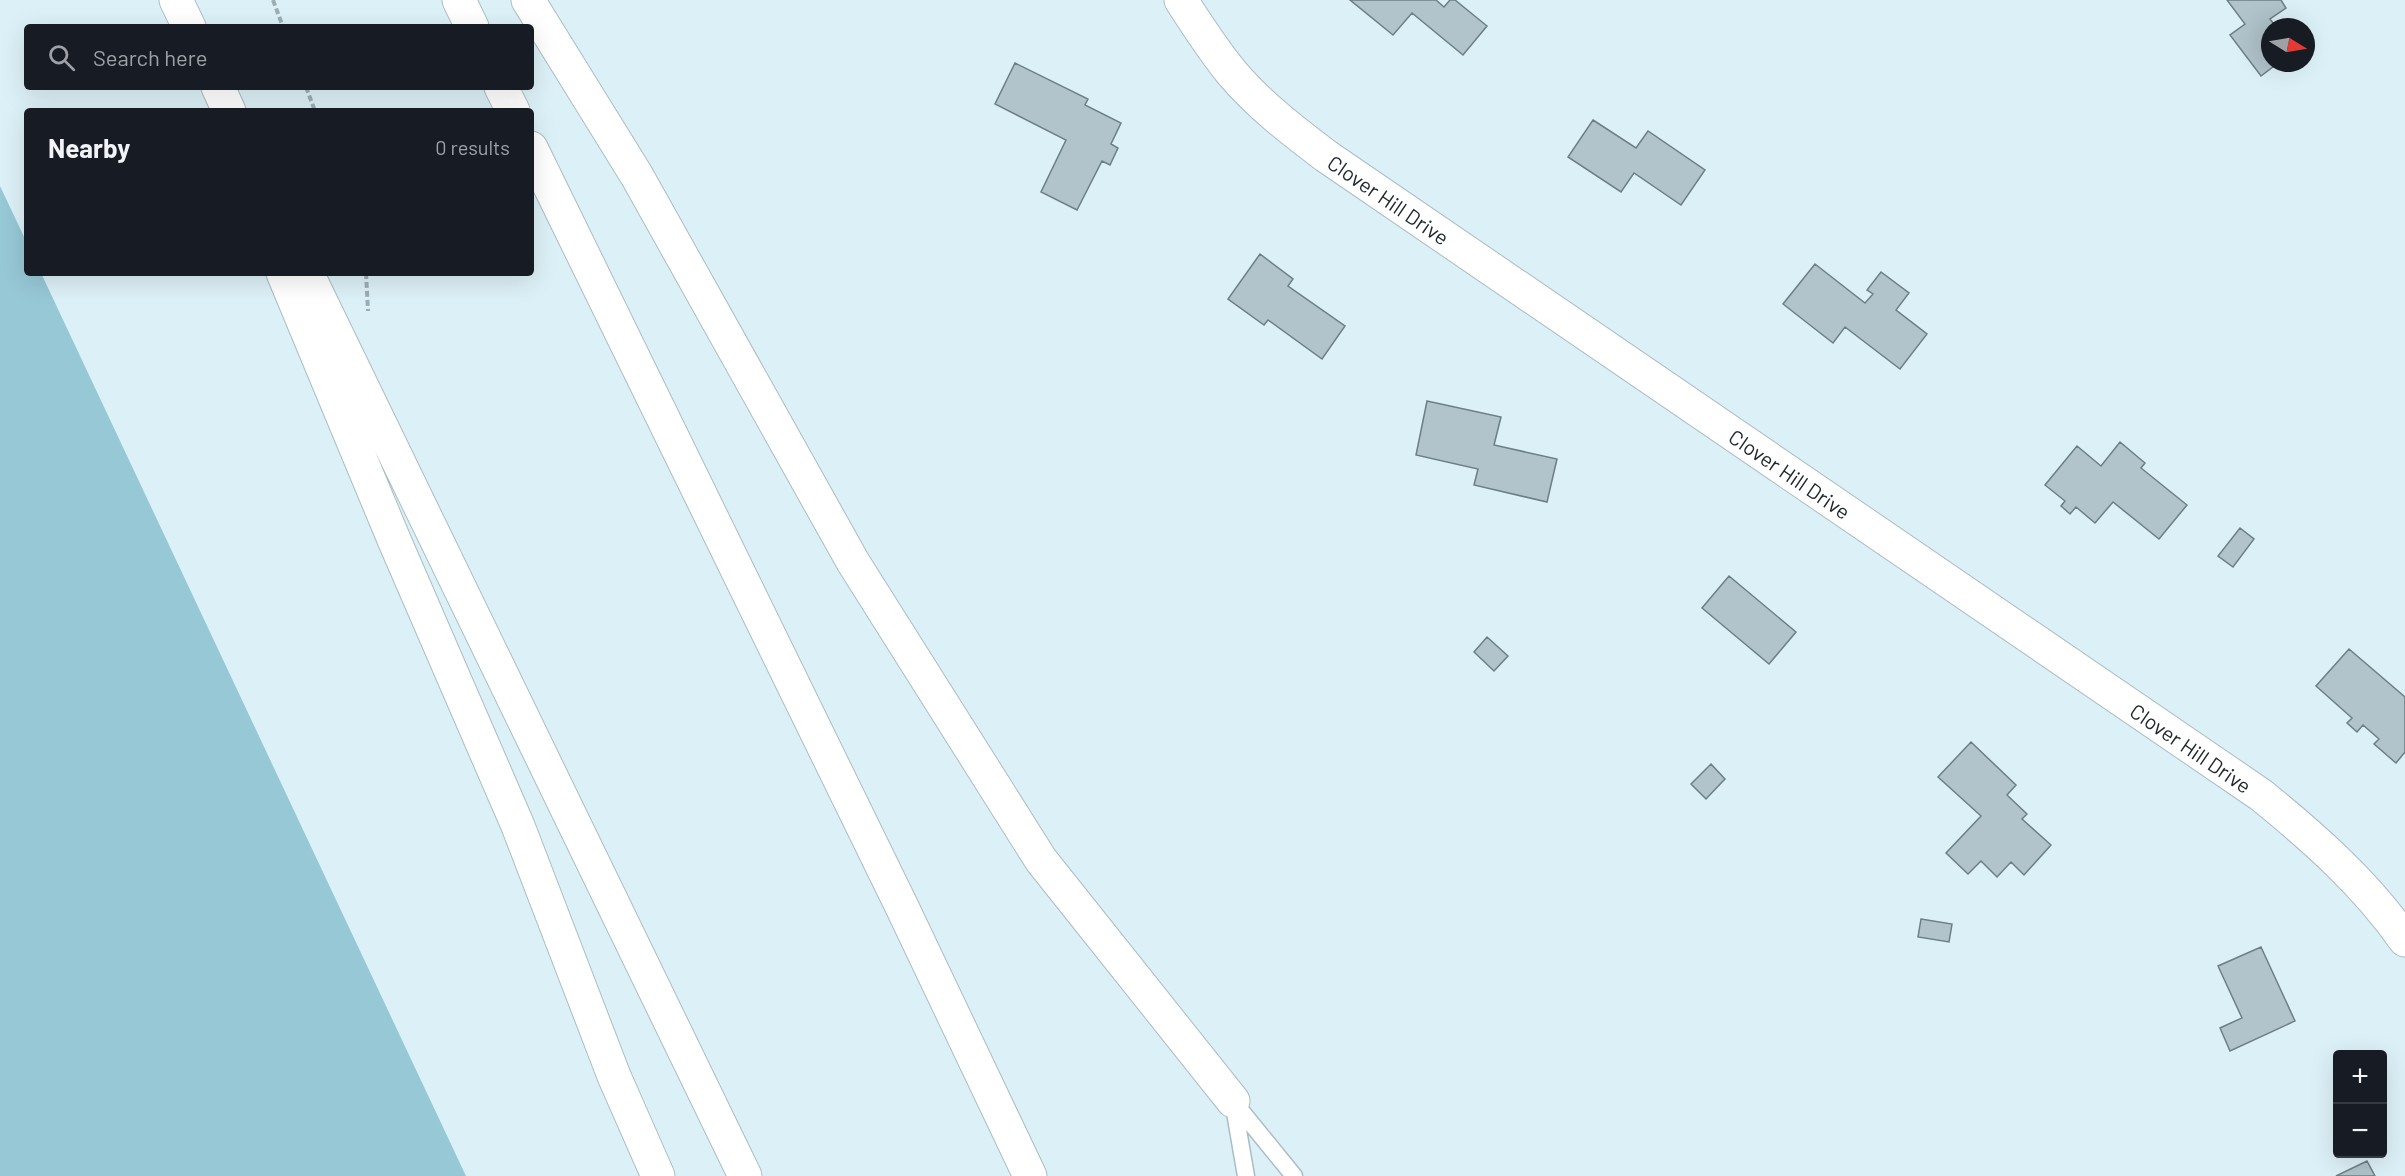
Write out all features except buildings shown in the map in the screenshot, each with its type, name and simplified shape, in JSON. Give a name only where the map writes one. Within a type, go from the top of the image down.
[{"type":"main road","points":[[459,0],[471,24]]},
{"type":"main road","points":[[528,0],[637,176],[853,562],[1028,841],[1233,1101]]},
{"type":"main road","name":"Clover Hill Drive","points":[[1181,0],[1211,45],[1241,82],[1279,119],[1326,156],[2261,795],[2347,871],[2374,900],[2405,940]]},
{"type":"main road","points":[[211,90],[218,108]]},
{"type":"main road","points":[[219,90],[228,108]]},
{"type":"main road","points":[[502,90],[512,108]]},
{"type":"main road","points":[[534,154],[907,917],[1030,1176]]},
{"type":"main road","points":[[284,276],[395,542],[518,826],[614,1076],[658,1176]]},
{"type":"main road","points":[[308,276],[745,1176]]},
{"type":"lane","points":[[1233,1101],[1246,1176]]},
{"type":"lane","points":[[1233,1101],[1294,1176]]},
{"type":"path","points":[[273,0],[283,24]]},
{"type":"path","points":[[307,90],[314,108]]},
{"type":"shaded area","points":[[0,186],[24,237],[24,276],[42,276],[466,1176],[0,1176]]}]
